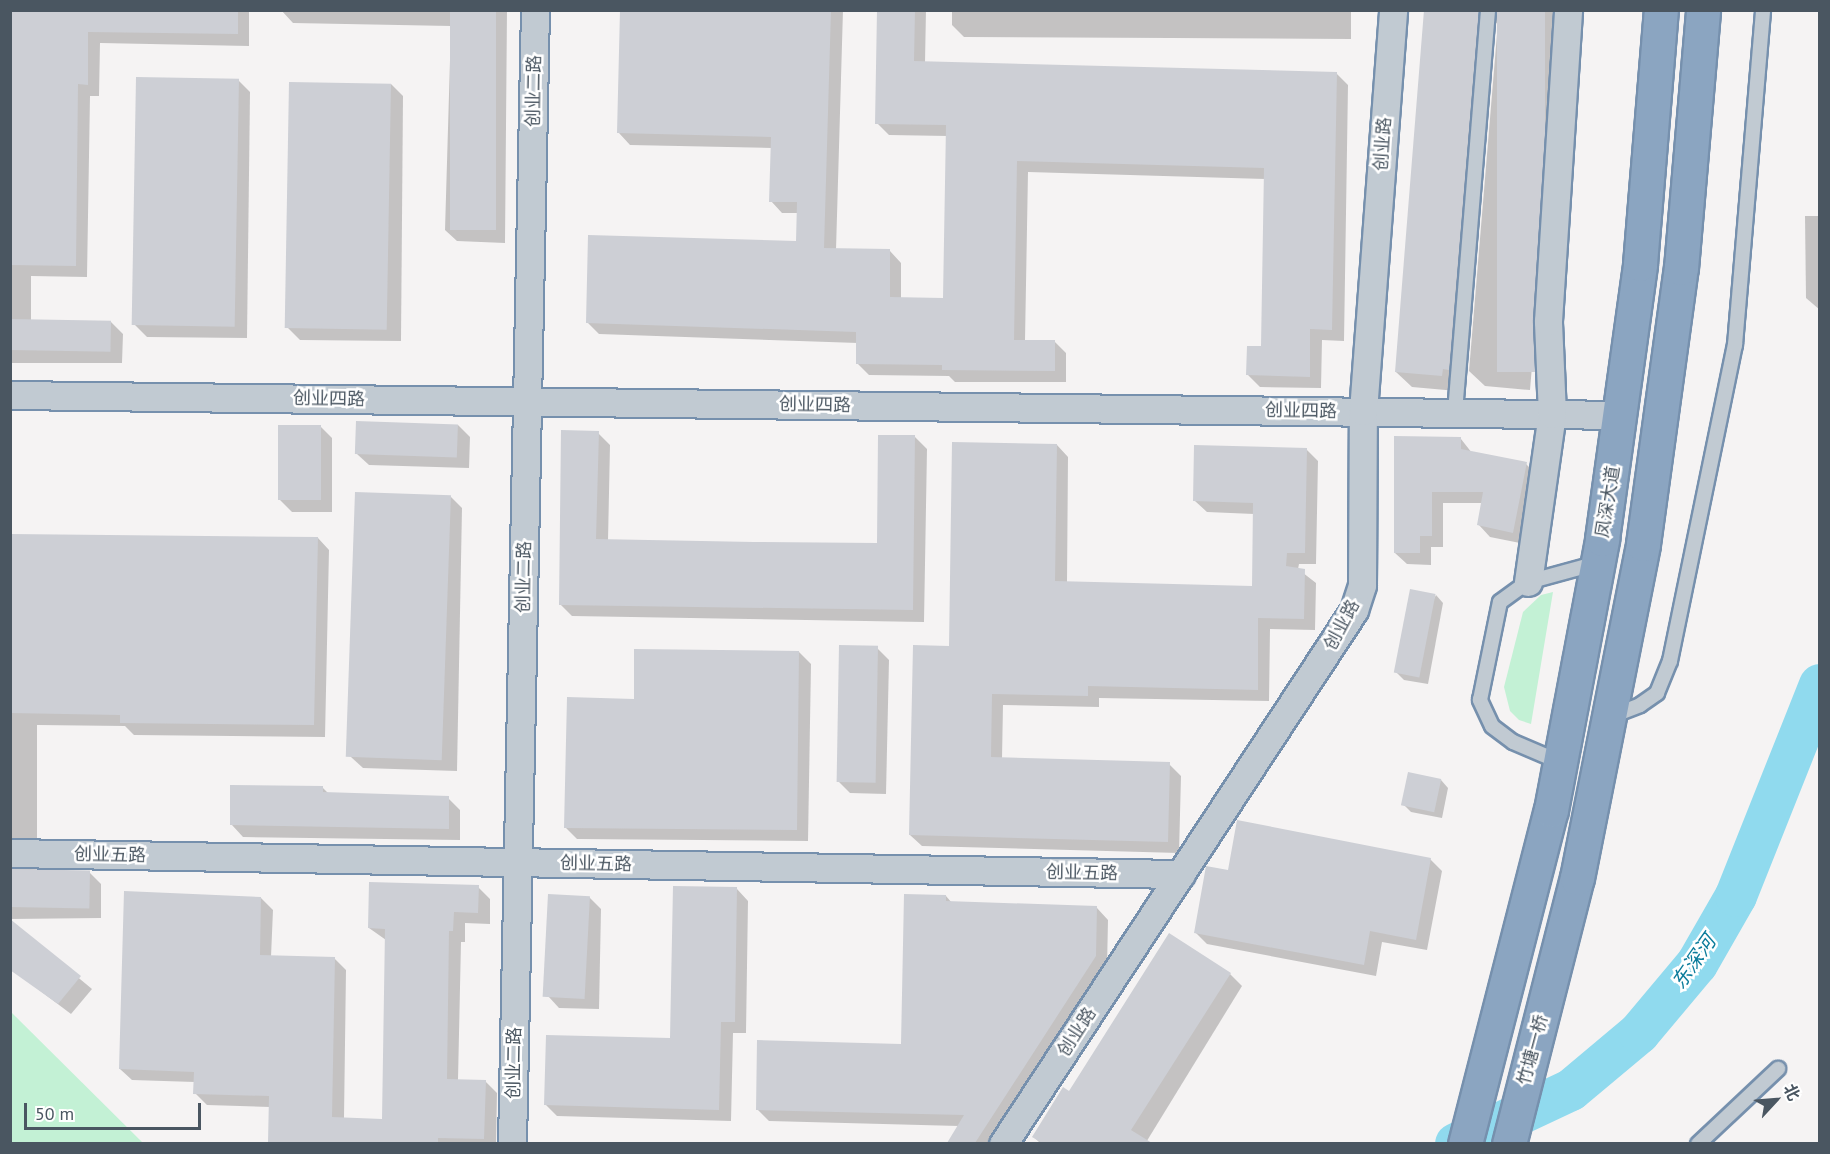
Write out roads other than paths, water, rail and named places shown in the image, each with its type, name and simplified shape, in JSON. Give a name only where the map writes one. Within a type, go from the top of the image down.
[{"type":"highway","name":"凤深大道","points":[[1464,1143],[1506,986],[1560,762],[1598,563],[1640,264],[1661,10]]},
{"type":"highway","points":[[1612,716],[1643,544],[1669,360],[1690,180],[1703,10]]},
{"type":"highway","name":"竹塘一桥","points":[[1509,1143],[1558,957],[1612,716]]},
{"type":"street","name":"创业二路","points":[[512,1143],[535,10]]},
{"type":"street","name":"创业路","points":[[1003,1143],[1354,610],[1362,585],[1364,411],[1393,10]]},
{"type":"street","points":[[1528,582],[1552,414],[1548,321],[1568,10]]},
{"type":"street","name":"创业四路","points":[[10,395],[1620,415]]},
{"type":"street","name":"创业五路","points":[[10,853],[1181,874]]},
{"type":"lane","points":[[1455,412],[1488,10]]},
{"type":"lane","points":[[1612,716],[1640,705],[1657,693],[1672,650],[1736,345],[1763,10]]},
{"type":"lane","points":[[1560,762],[1514,742],[1492,726],[1480,699],[1500,602],[1528,582],[1598,563]]},
{"type":"lane","points":[[1698,1143],[1778,1069]]},
{"type":"waterway","name":"东深河","points":[[1456,1144],[1571,1090],[1639,1033],[1697,964],[1736,896],[1820,685]]}]
